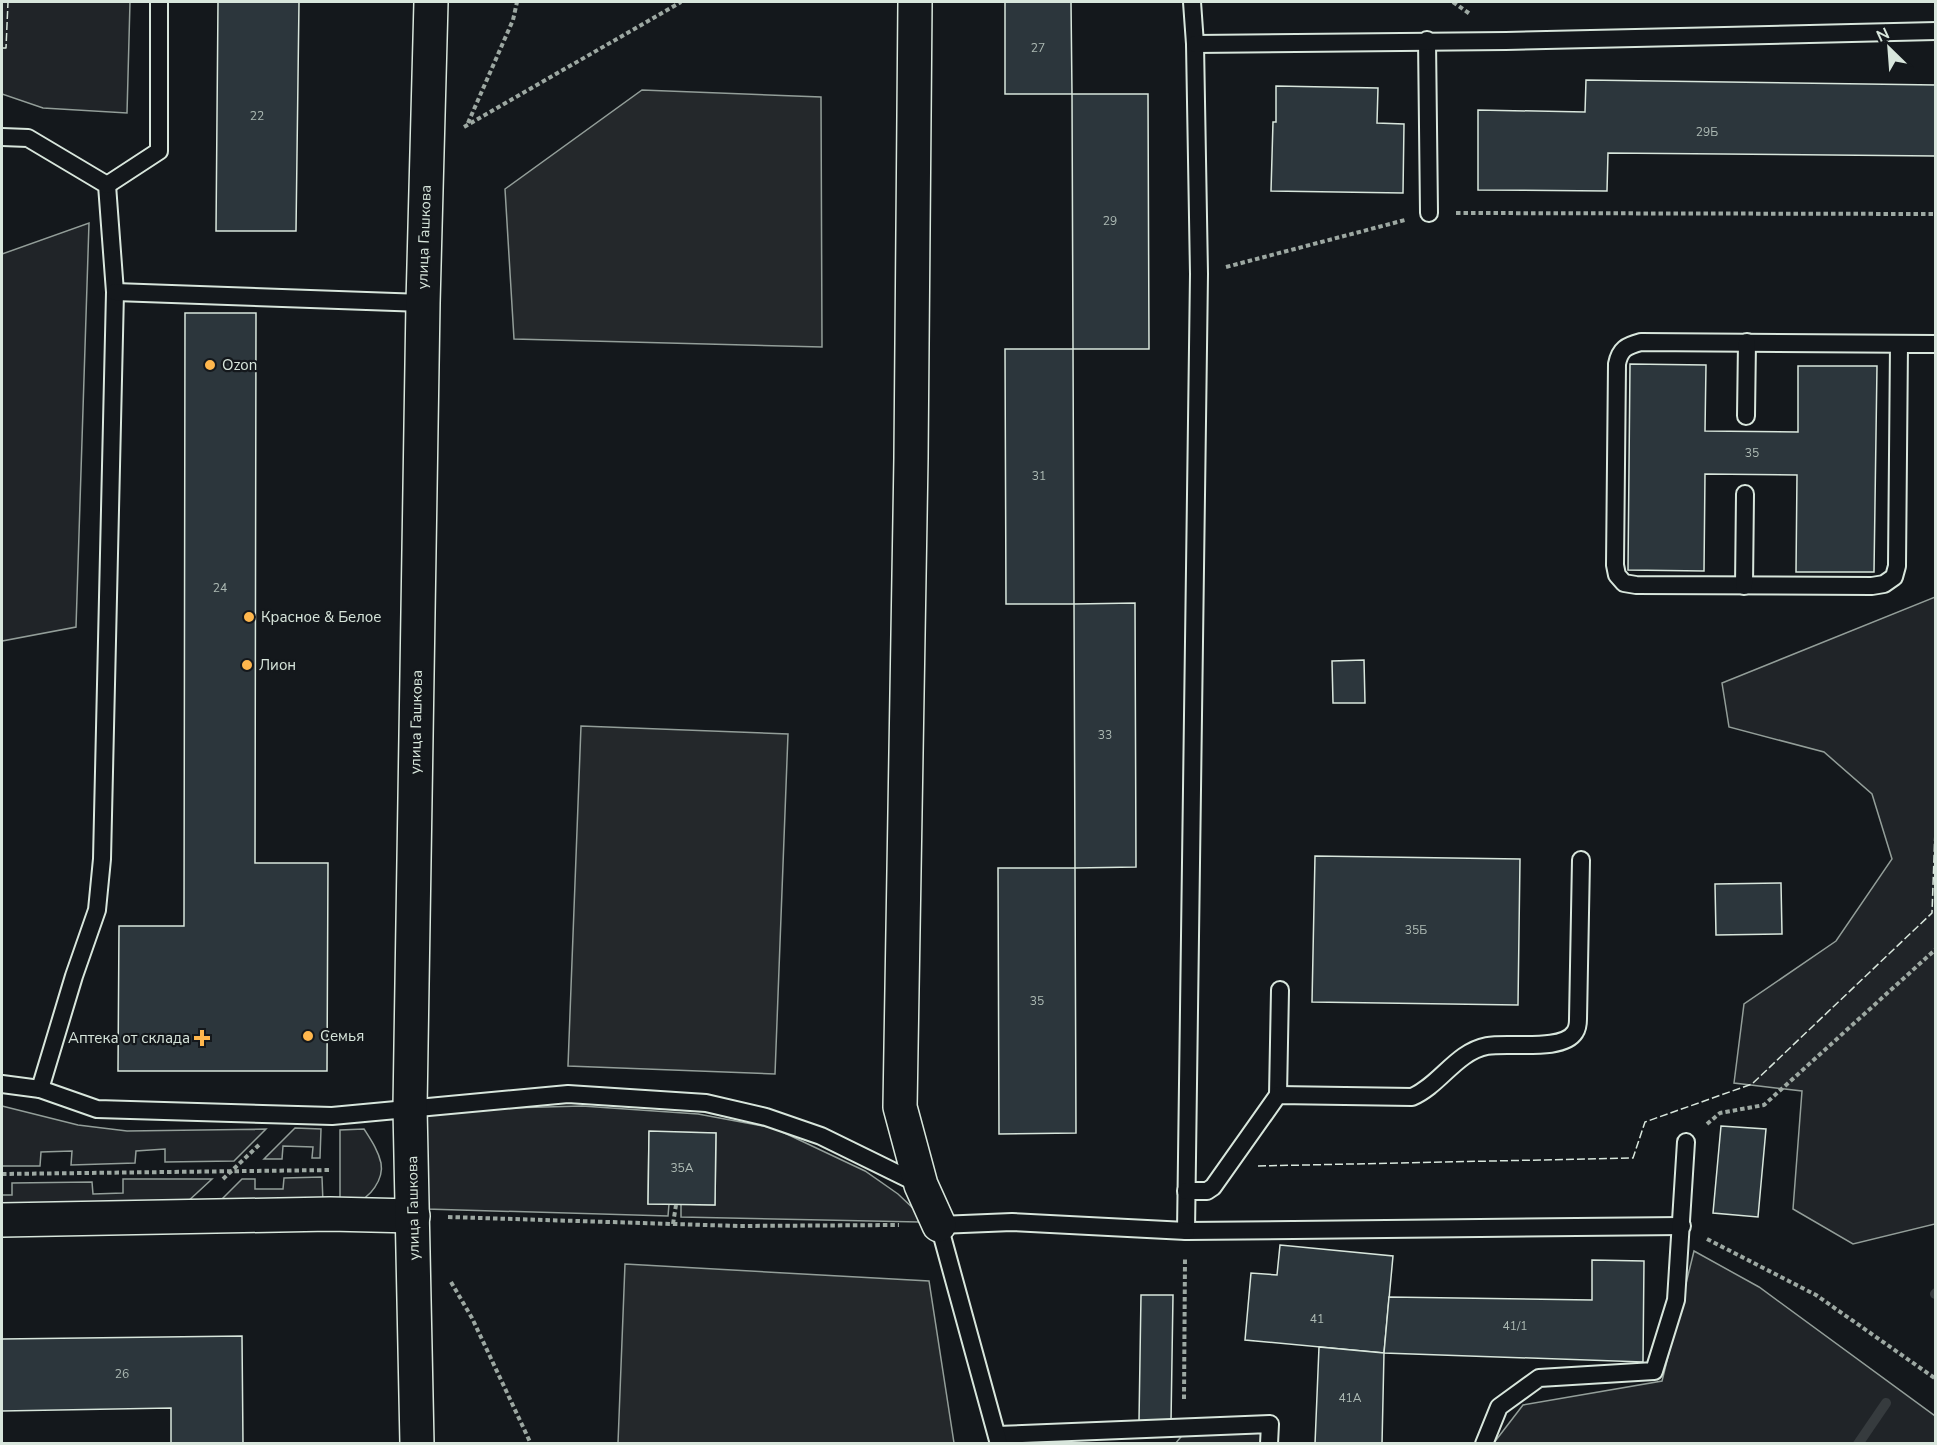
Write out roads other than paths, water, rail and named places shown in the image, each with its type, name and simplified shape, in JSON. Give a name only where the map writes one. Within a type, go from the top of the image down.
[{"type":"street","name":"улица Гашкова","points":[[417,1443],[410,1108],[423,303],[431,2]]},
{"type":"street","points":[[915,2],[900,1107],[921,1185],[939,1225]]},
{"type":"street","points":[[2,1220],[330,1214],[413,1216]]},
{"type":"lane","points":[[107,185],[159,151],[159,2]]},
{"type":"lane","points":[[1186,1231],[1199,274],[1195,44],[1192,2]]},
{"type":"lane","points":[[1195,44],[1506,41],[1935,31]]},
{"type":"lane","points":[[1427,40],[1430,213]]},
{"type":"lane","points":[[2,137],[28,138],[107,185]]},
{"type":"lane","points":[[40,1089],[74,976],[97,910],[102,859],[115,292],[107,185]]},
{"type":"lane","points":[[115,292],[423,303]]},
{"type":"lane","points":[[1899,344],[1897,566],[1894,577],[1884,584],[1872,586],[1744,586],[1624,583],[1617,576],[1615,565],[1617,364],[1619,353],[1626,346],[1641,342],[1935,344]]},
{"type":"lane","points":[[1746,416],[1747,342]]},
{"type":"lane","points":[[1744,586],[1745,494]]},
{"type":"lane","points":[[1278,1095],[1412,1097],[1435,1083],[1457,1061],[1484,1047],[1564,1042],[1575,1032],[1578,1019],[1581,860]]},
{"type":"lane","points":[[1186,1191],[1208,1191],[1213,1187],[1278,1095],[1280,990]]},
{"type":"lane","points":[[2,1084],[40,1089],[97,1109],[290,1115],[332,1116],[568,1094],[706,1103],[766,1117],[821,1136],[921,1185]]},
{"type":"lane","points":[[1484,1443],[1499,1407],[1539,1378],[1654,1371],[1676,1300],[1686,1142]]},
{"type":"lane","points":[[1269,1443],[1270,1424],[998,1439],[939,1225],[1012,1222],[1186,1231],[1682,1226]]},
{"type":"waterway","points":[[1858,1444],[1886,1403]]},
{"type":"place","name":"Ozon","points":[[210,365]]},
{"type":"place","name":"Красное & Белое","points":[[249,617]]},
{"type":"place","name":"Лион","points":[[247,665]]},
{"type":"place","name":"Семья","points":[[308,1036]]},
{"type":"place","name":"Аптека от склада","points":[[202,1038]]}]
